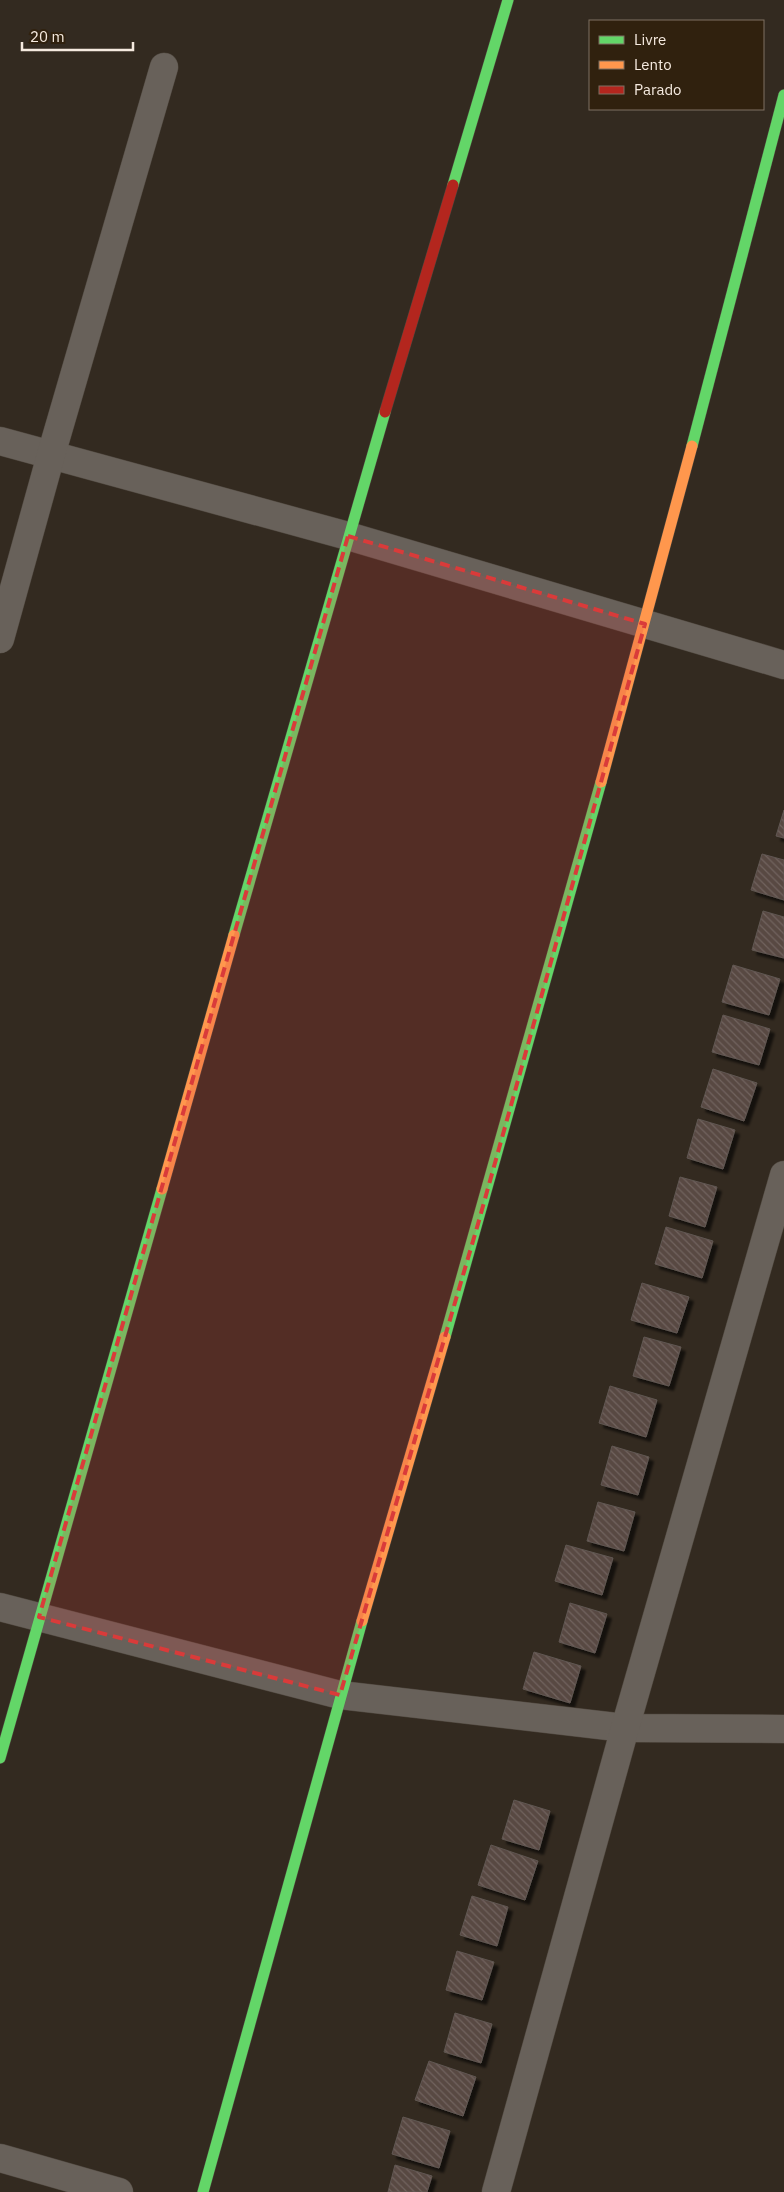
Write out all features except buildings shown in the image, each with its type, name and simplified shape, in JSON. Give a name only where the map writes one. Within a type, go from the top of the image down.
[{"type":"street","points":[[0,1758],[348,536],[508,0]]},
{"type":"street","points":[[0,639],[164,67]]},
{"type":"street","points":[[204,2192],[340,1695],[478,1224],[645,624],[784,95]]},
{"type":"street","points":[[0,440],[51,456],[348,536],[784,665]]},
{"type":"street","points":[[496,2192],[625,1728],[784,1175]]},
{"type":"street","points":[[0,1607],[340,1695],[625,1728],[784,1729]]},
{"type":"street","points":[[0,2158],[119,2192]]},
{"type":"highlighted area","points":[[348,536],[645,624],[478,1224],[340,1695],[39,1617]]},
{"type":"traffic: fast","points":[[453,185],[508,0]]},
{"type":"traffic: fast","points":[[692,446],[784,95]]},
{"type":"traffic: fast","points":[[234,935],[385,412]]},
{"type":"traffic: fast","points":[[445,1337],[601,782]]},
{"type":"traffic: fast","points":[[0,1758],[162,1189]]},
{"type":"traffic: fast","points":[[203,2192],[362,1621]]},
{"type":"traffic: slow","points":[[601,782],[692,446]]},
{"type":"traffic: slow","points":[[162,1189],[234,935]]},
{"type":"traffic: slow","points":[[362,1621],[445,1337]]},
{"type":"traffic: jam","points":[[385,412],[453,185]]}]
